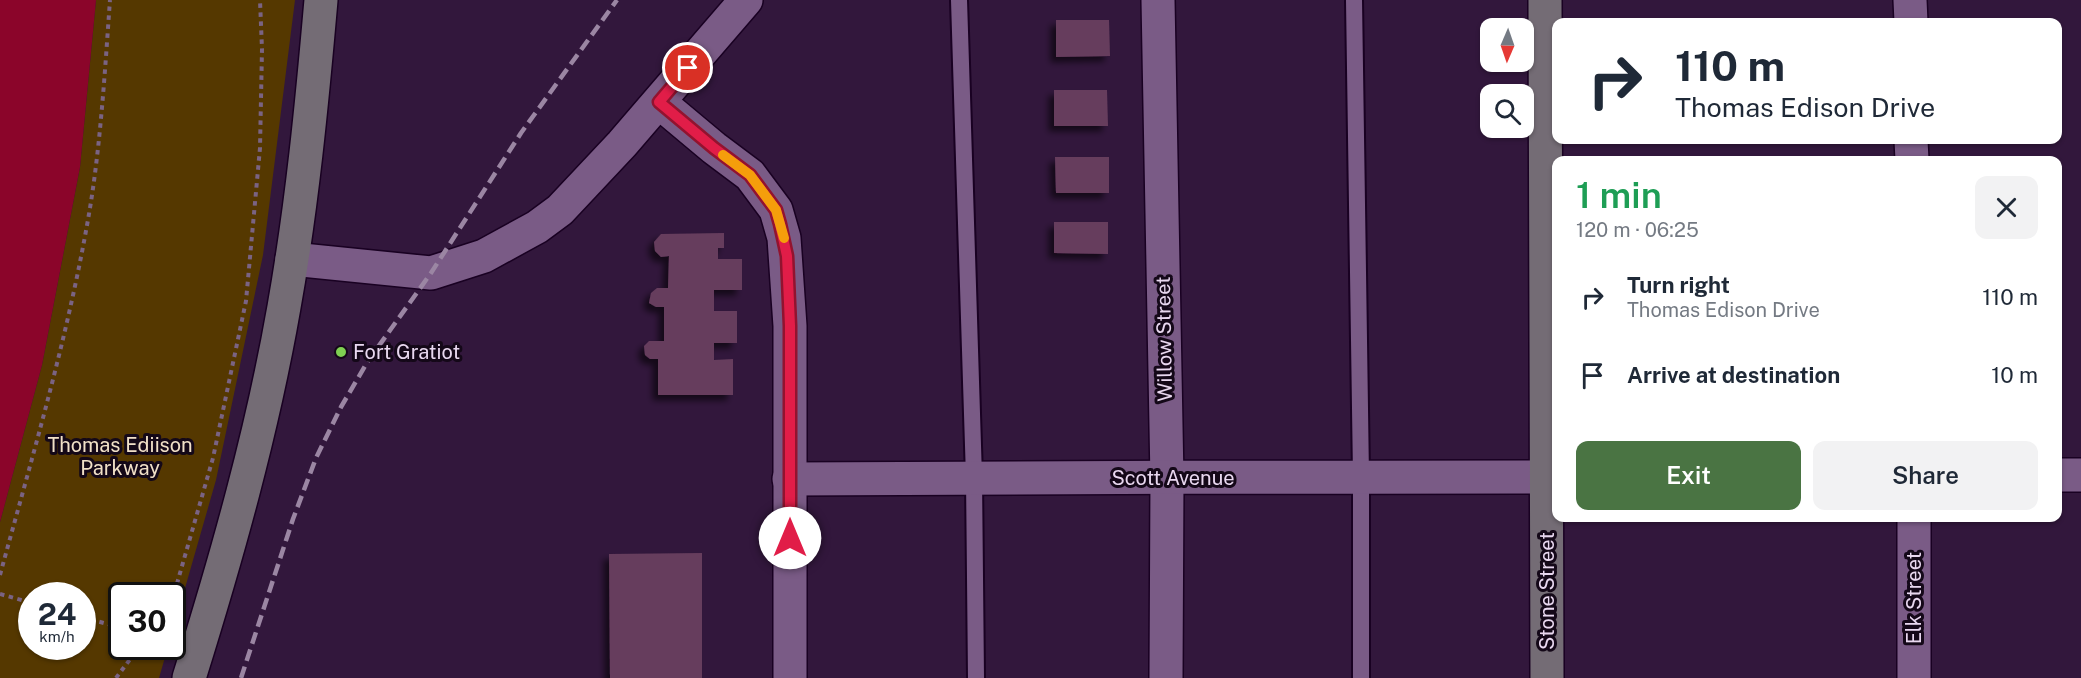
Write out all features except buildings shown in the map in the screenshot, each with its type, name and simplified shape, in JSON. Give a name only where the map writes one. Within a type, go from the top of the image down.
[{"type":"street","points":[[189,678],[246,483],[284,309],[309,139],[321,0]]},
{"type":"street","points":[[292,259],[431,273],[484,256],[537,227],[560,210],[659,102],[746,0]]},
{"type":"street","name":"Willow Street","points":[[1158,0],[1167,479],[1166,678]]},
{"type":"street","name":"Stone Street","points":[[1545,0],[1552,477],[1547,678]]},
{"type":"street","points":[[1910,0],[1911,18]]},
{"type":"street","points":[[659,102],[750,175],[776,210],[784,238],[788,291],[790,678]]},
{"type":"street","points":[[2062,475],[2081,475]]},
{"type":"street","name":"Scott Avenue","points":[[789,479],[1552,477]]},
{"type":"street","name":"Elk Street","points":[[1914,522],[1914,678]]},
{"type":"lane","points":[[959,0],[974,477],[976,678]]},
{"type":"lane","points":[[1354,0],[1361,476],[1361,678]]},
{"type":"path","points":[[0,575],[58,358],[90,208],[104,92],[110,0]]},
{"type":"path","points":[[177,582],[213,458],[246,301],[260,148],[262,49],[260,0]]},
{"type":"path","points":[[0,594],[18,599]]},
{"type":"path","points":[[117,678],[130,660]]},
{"type":"green space","name":"Thomas Ediison Parkway","points":[[96,0],[295,0],[263,255],[216,480],[186,585],[186,582],[108,582],[108,660],[164,660],[159,678],[0,678],[0,522],[42,365],[80,167]]},
{"type":"shaded area","points":[[0,0],[96,0],[80,167],[42,365],[0,522]]},
{"type":"railway","points":[[241,678],[293,519],[316,458],[341,407],[368,361],[431,273],[521,133],[617,0]]},
{"type":"slow traffic","points":[[723,155],[750,175],[776,210],[784,238]]},
{"type":"place","name":"Fort Gratiot","points":[[341,352]]},
{"type":"route","points":[[688,68],[659,102],[750,175],[776,210],[784,238],[790,326],[790,538]]}]
